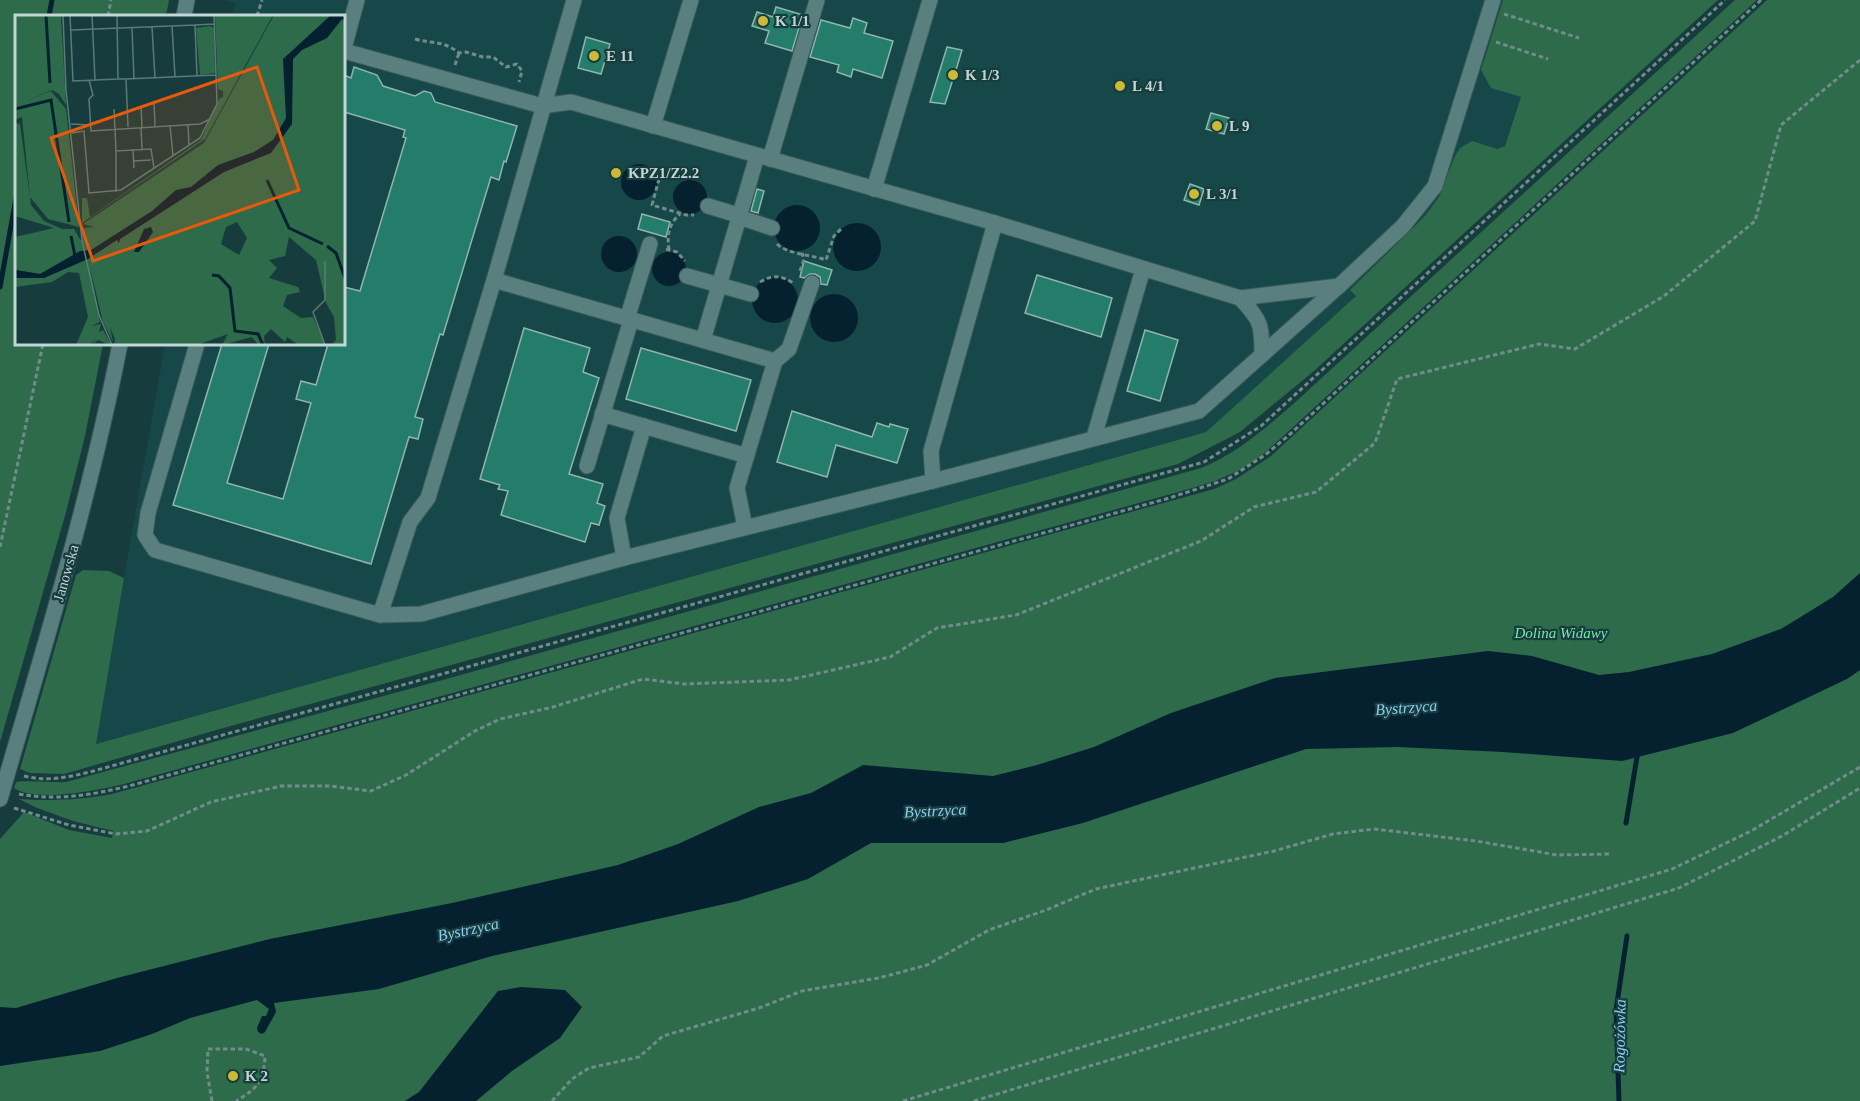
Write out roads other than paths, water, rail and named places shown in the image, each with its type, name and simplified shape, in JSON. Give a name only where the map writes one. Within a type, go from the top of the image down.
[{"type":"street","points":[[345,45],[357,0]]},
{"type":"street","points":[[380,615],[410,522],[428,498],[494,280],[574,0]]},
{"type":"street","points":[[653,126],[691,0]]},
{"type":"street","points":[[703,340],[739,216],[763,158],[817,0]]},
{"type":"street","points":[[874,189],[930,0]]},
{"type":"street","points":[[198,345],[148,513],[145,535],[155,550],[380,615],[421,614],[624,558],[933,481],[1198,411],[1403,226],[1435,186],[1491,5]]},
{"type":"street","points":[[345,49],[542,106],[571,102],[995,223],[1240,298],[1339,286]]},
{"type":"street","points":[[708,206],[772,228]]},
{"type":"street","points":[[933,481],[931,451],[995,223]]},
{"type":"street","points":[[587,466],[650,244]]},
{"type":"street","points":[[1094,437],[1143,269]]},
{"type":"street","points":[[687,276],[751,294]]},
{"type":"street","points":[[494,280],[775,362]]},
{"type":"street","points":[[745,527],[737,488],[775,362],[789,349],[805,280]]},
{"type":"street","points":[[1240,298],[1256,314],[1262,331],[1262,355]]},
{"type":"street","name":"Janowska","points":[[4,798],[72,555],[120,345]]},
{"type":"street","points":[[602,414],[747,456]]},
{"type":"street","points":[[624,558],[617,518],[644,426]]},
{"type":"water","points":[[639,164],[652,169],[657,182],[652,195],[639,200],[626,195],[621,182],[626,169]]},
{"type":"water","points":[[690,180],[702,185],[707,197],[702,209],[690,214],[678,209],[673,197],[678,185]]},
{"type":"water","points":[[797,205],[813,212],[820,228],[813,244],[797,251],[781,244],[774,228],[781,212]]},
{"type":"water","points":[[857,223],[874,230],[881,247],[874,264],[857,271],[840,264],[833,247],[840,230]]},
{"type":"water","points":[[619,236],[631,242],[637,254],[631,266],[619,272],[607,266],[601,254],[607,242]]},
{"type":"water","points":[[669,252],[681,257],[686,269],[681,281],[669,286],[657,281],[652,269],[657,257]]},
{"type":"water","points":[[775,277],[791,284],[798,300],[791,316],[775,323],[759,316],[752,300],[759,284]]},
{"type":"water","points":[[834,294],[851,301],[858,318],[851,335],[834,342],[817,335],[810,318],[817,301]]},
{"type":"water","name":"Bystrzyca","points":[[1860,573],[1860,670],[1847,679],[1733,733],[1622,761],[1398,747],[1306,749],[1083,823],[1003,843],[871,843],[808,879],[738,901],[492,956],[379,989],[274,1003],[276,1012],[262,1034],[257,1028],[262,1016],[266,1016],[269,1009],[257,1000],[190,1018],[152,1034],[100,1051],[0,1066],[0,1007],[16,1008],[117,978],[270,939],[452,903],[618,865],[678,844],[759,807],[811,793],[863,765],[993,776],[1094,747],[1171,713],[1275,678],[1488,651],[1532,656],[1599,675],[1629,672],[1712,654],[1781,629],[1833,597]]},
{"type":"water","points":[[521,987],[565,990],[582,1007],[560,1038],[512,1071],[476,1101],[405,1101],[419,1092],[498,991]]},
{"type":"waterway","points":[[49,15],[52,0]]},
{"type":"waterway","points":[[0,287],[15,204]]},
{"type":"waterway","name":"Rogożówka","points":[[1626,823],[1638,751]]},
{"type":"waterway","name":"Rogożówka","points":[[1619,1101],[1616,1010],[1627,936]]},
{"type":"place","name":"K 1/1","points":[[763,21]]},
{"type":"place","name":"E 11","points":[[594,56]]},
{"type":"place","name":"K 1/3","points":[[953,75]]},
{"type":"place","name":"L 4/1","points":[[1120,86]]},
{"type":"place","name":"L 9","points":[[1217,126]]},
{"type":"place","name":"KPZ1/Z2.2","points":[[616,173]]},
{"type":"place","name":"L 3/1","points":[[1194,194]]},
{"type":"place","name":"K 2","points":[[233,1076]]},
{"type":"park label","name":"Dolina Widawy","points":[[1561,633]]}]
